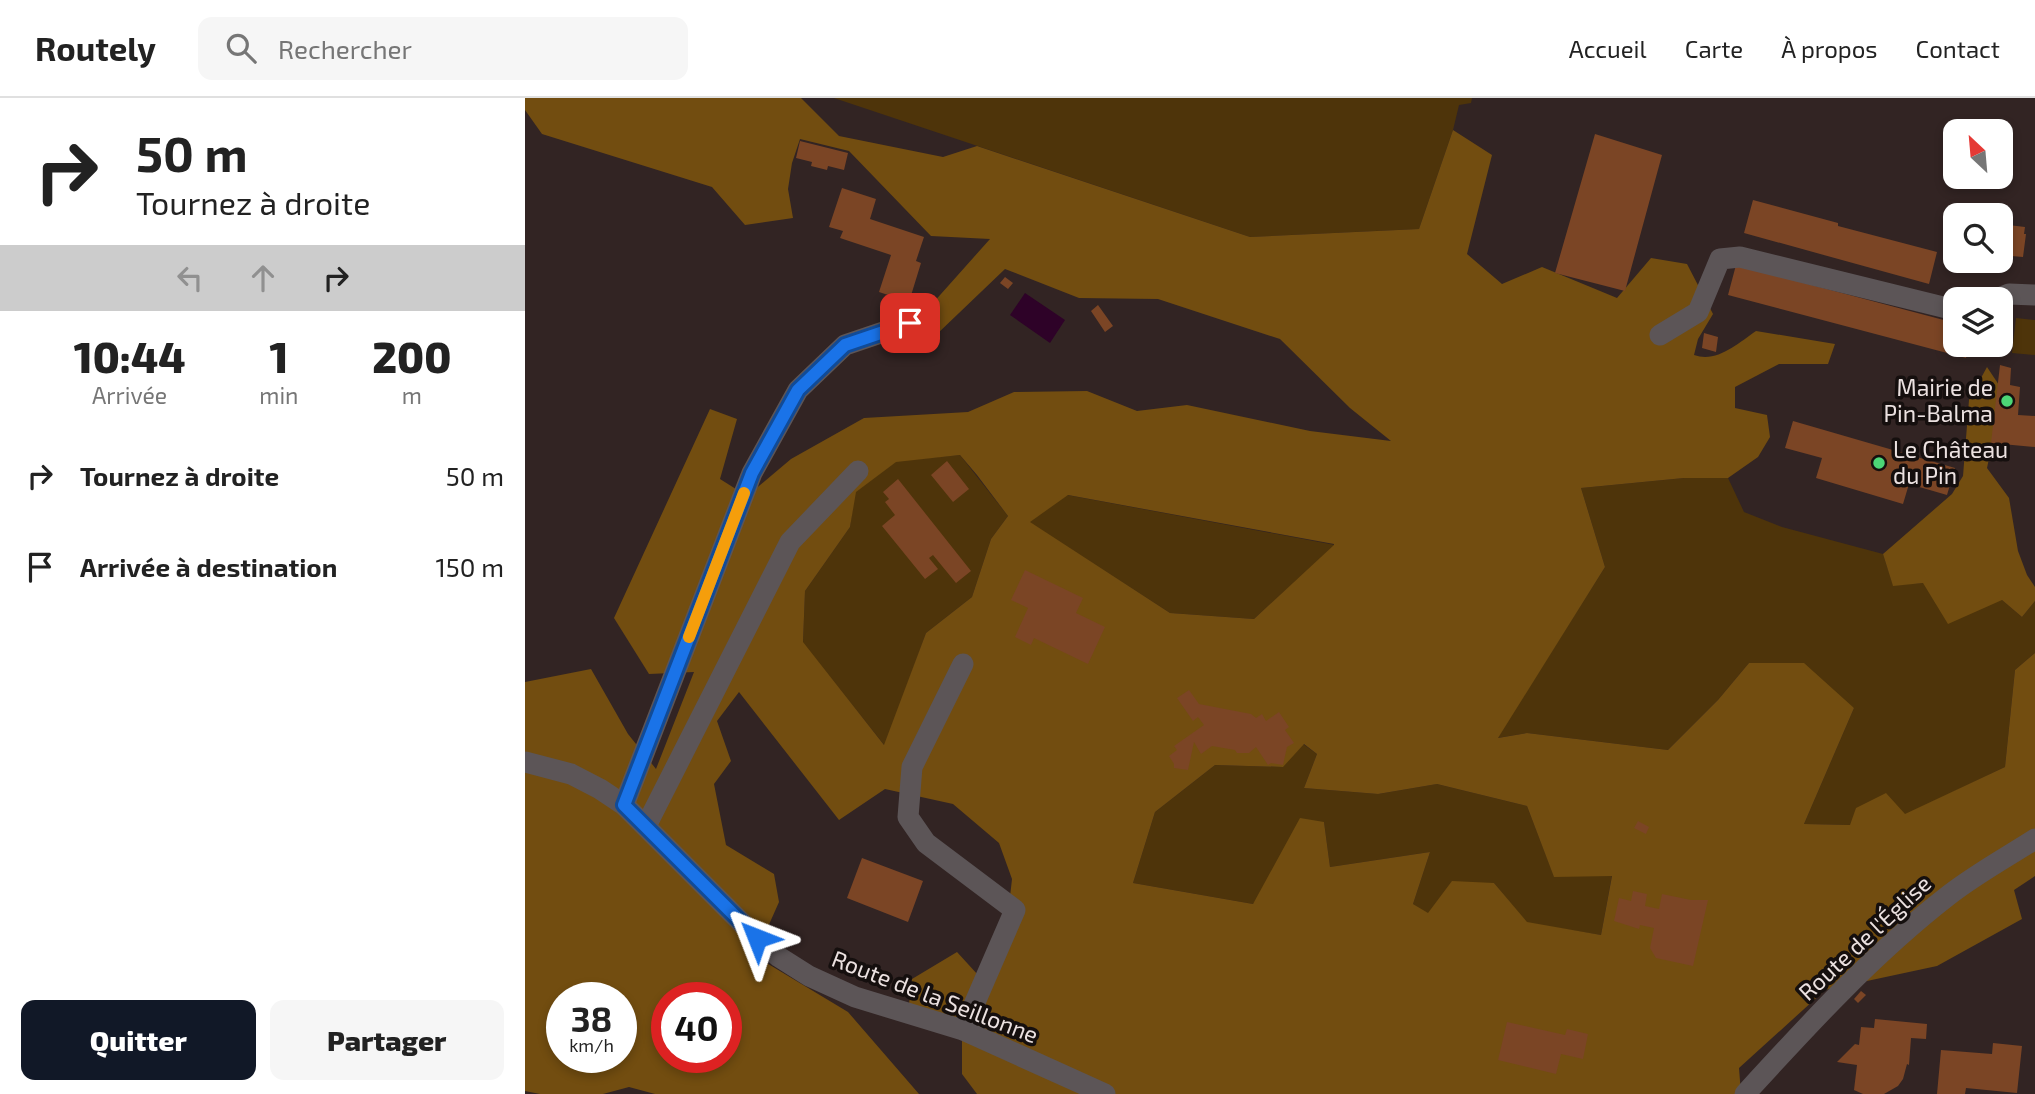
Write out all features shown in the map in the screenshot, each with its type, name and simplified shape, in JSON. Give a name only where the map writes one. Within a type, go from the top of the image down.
[{"type":"street","points":[[1660,335],[1698,312],[1720,260],[1740,257],[1943,307]]},
{"type":"street","points":[[2013,294],[2035,295]]},
{"type":"street","points":[[624,805],[752,473],[798,390],[845,345],[910,323]]},
{"type":"street","points":[[646,826],[790,542],[858,471]]},
{"type":"street","points":[[963,664],[912,767],[908,817],[926,843],[1015,910],[963,1030]]},
{"type":"street","name":"Route de la Seillonne","points":[[525,762],[571,774],[624,805],[757,938],[779,957],[809,976],[855,997],[963,1030],[1105,1094]]},
{"type":"street","name":"Route de l'Église","points":[[1745,1094],[1886,948],[1951,894],[2035,839]]},
{"type":"shaded area","points":[[525,98],[801,98],[839,136],[943,157],[977,146],[1250,237],[1419,229],[1453,130],[1492,155],[1467,254],[1502,284],[1542,267],[1617,298],[1651,258],[1687,264],[1713,314],[1698,339],[1694,355],[1702,357],[1719,354],[1756,331],[1835,344],[1828,364],[1779,364],[1735,387],[1735,408],[1767,415],[1770,437],[1758,457],[1728,478],[1684,478],[1581,488],[1605,567],[1498,738],[1527,733],[1668,750],[1718,700],[1749,663],[1804,663],[1854,708],[1804,824],[1850,825],[1856,808],[1886,793],[1905,814],[2005,767],[2015,670],[2035,653],[2035,876],[2014,890],[2022,919],[1937,966],[1825,990],[1739,1068],[1741,1094],[977,1094],[962,1074],[962,1021],[909,1004],[912,979],[957,952],[978,975],[1004,950],[1012,879],[999,843],[953,804],[885,789],[839,820],[739,692],[717,721],[731,761],[714,784],[726,845],[774,874],[779,902],[755,956],[848,1012],[919,1094],[655,1094],[629,1087],[603,1094],[540,1094],[525,1091],[525,682],[591,669],[628,734],[656,769],[694,672],[649,674],[614,618],[710,409],[737,419],[720,479],[747,496],[791,459],[864,418],[968,412],[1014,392],[1087,391],[1137,411],[1187,405],[1310,431],[1391,441],[1350,408],[1280,339],[1158,299],[1079,298],[1005,269],[936,335],[916,322],[990,239],[931,236],[849,151],[800,139],[792,163],[788,189],[793,218],[745,225],[712,187],[542,134],[525,110]],"holes":[[[960,455],[1008,516],[991,539],[972,597],[926,633],[884,745],[803,642],[805,591],[850,527],[856,492],[896,462]],[[1068,495],[1334,544],[1334,545],[1254,619],[1170,613],[1030,522]],[[1304,744],[1317,754],[1304,788],[1378,794],[1437,784],[1527,806],[1554,877],[1612,876],[1601,935],[1527,922],[1494,883],[1452,881],[1428,913],[1413,904],[1430,852],[1330,867],[1324,822],[1300,818],[1253,904],[1133,883],[1155,812],[1215,765],[1283,767]]]},
{"type":"shaded area","points":[[834,98],[1472,98],[1471,103],[1459,105],[1419,229],[1250,237]]},
{"type":"shaded area","points":[[1025,293],[1065,320],[1050,343],[1010,315]]},
{"type":"shaded area","points":[[2016,318],[2035,320],[2035,355],[2013,353]]},
{"type":"shaded area","points":[[1987,367],[2003,391],[1987,468],[2009,498],[2018,551],[2027,575],[2035,587],[2035,601],[2022,617],[2002,600],[1948,624],[1923,583],[1893,586],[1883,554],[1952,494],[1963,476],[1969,400]]},
{"type":"shaded area","points":[[960,455],[1008,516],[991,539],[972,597],[926,633],[885,746],[803,643],[805,591],[850,527],[855,492],[896,461]]},
{"type":"shaded area","points":[[1684,478],[1728,478],[1744,512],[1782,527],[1883,554],[1893,585],[1923,583],[2002,600],[2022,617],[2035,601],[2035,653],[2015,670],[2005,767],[1905,815],[1850,825],[1804,824],[1854,708],[1749,663],[1718,700],[1668,750],[1527,733],[1497,738],[1605,567],[1581,488]]},
{"type":"shaded area","points":[[1067,495],[1335,545],[1254,619],[1170,613],[1029,522]]},
{"type":"shaded area","points":[[1303,744],[1317,754],[1304,788],[1378,794],[1437,784],[1527,806],[1554,876],[1612,875],[1601,935],[1527,923],[1494,883],[1428,914],[1413,904],[1430,852],[1330,867],[1324,822],[1253,904],[1133,883],[1155,812],[1215,765],[1282,767]]},
{"type":"building","points":[[1595,134],[1662,155],[1625,291],[1555,273]]},
{"type":"building","points":[[800,141],[848,153],[844,170],[811,166],[812,162],[796,158]]},
{"type":"building","points":[[842,188],[876,199],[870,219],[924,237],[916,261],[921,263],[909,302],[879,292],[891,255],[840,238],[843,231],[829,227]]},
{"type":"building","points":[[1753,200],[1937,252],[1929,284],[1744,233]]},
{"type":"building","points":[[2013,226],[2025,227],[2023,257],[2013,256]]},
{"type":"building","points":[[1736,265],[1943,320],[1943,352],[1728,295]]},
{"type":"building","points":[[1005,277],[1013,283],[1008,289],[1000,283]]},
{"type":"building","points":[[1098,305],[1113,326],[1105,332],[1091,311]]},
{"type":"building","points":[[1704,333],[1718,337],[1716,352],[1702,348]]},
{"type":"building","name":"Mairie de Pin-Balma","points":[[2000,365],[2011,368],[2010,385],[2020,387],[2018,415],[2035,416],[2035,447],[1991,443]]},
{"type":"building","name":"Le Château du Pin","points":[[1793,421],[1955,468],[1947,495],[1909,484],[1903,504],[1816,478],[1822,458],[1785,448]]},
{"type":"building","points":[[947,461],[969,489],[953,502],[931,475]]},
{"type":"building","points":[[898,479],[971,571],[956,583],[933,555],[929,558],[938,569],[925,579],[882,526],[895,515],[885,502],[889,499],[883,492]]},
{"type":"building","points":[[1025,570],[1083,598],[1076,613],[1105,627],[1088,664],[1034,638],[1031,645],[1015,637],[1028,608],[1011,600]]},
{"type":"building","points":[[1189,690],[1199,704],[1251,714],[1256,718],[1262,714],[1266,721],[1279,712],[1289,727],[1285,730],[1294,743],[1287,747],[1283,765],[1268,765],[1256,747],[1249,753],[1237,753],[1235,750],[1212,746],[1201,754],[1194,742],[1188,770],[1174,768],[1169,756],[1177,750],[1174,746],[1204,725],[1198,717],[1193,721],[1177,698]]},
{"type":"building","points":[[1638,821],[1649,827],[1646,834],[1634,828]]},
{"type":"building","points":[[862,858],[923,881],[908,922],[847,898]]},
{"type":"building","points":[[1633,891],[1647,894],[1645,906],[1659,909],[1662,894],[1691,900],[1708,900],[1693,966],[1656,958],[1650,948],[1654,928],[1640,925],[1639,929],[1614,921],[1619,898],[1631,901]]},
{"type":"building","points":[[1861,991],[1866,995],[1858,1003],[1854,999]]},
{"type":"building","points":[[1875,1019],[1927,1024],[1926,1039],[1911,1038],[1909,1065],[1907,1064],[1898,1086],[1884,1094],[1863,1094],[1854,1090],[1857,1065],[1837,1062],[1855,1044],[1859,1045],[1861,1027],[1874,1028]]},
{"type":"building","points":[[1507,1022],[1565,1035],[1567,1029],[1588,1034],[1583,1059],[1561,1054],[1556,1074],[1498,1060]]},
{"type":"building","points":[[1993,1043],[2022,1046],[2017,1093],[1966,1088],[1965,1094],[1937,1094],[1941,1050],[1992,1054]]},
{"type":"slow traffic","points":[[689,637],[744,493]]},
{"type":"place","name":"Mairie de Pin-Balma","points":[[2007,401]]},
{"type":"place","name":"Le Château du Pin","points":[[1879,463]]},
{"type":"route","points":[[757,938],[624,805],[752,473],[798,390],[845,345],[910,323]]}]
